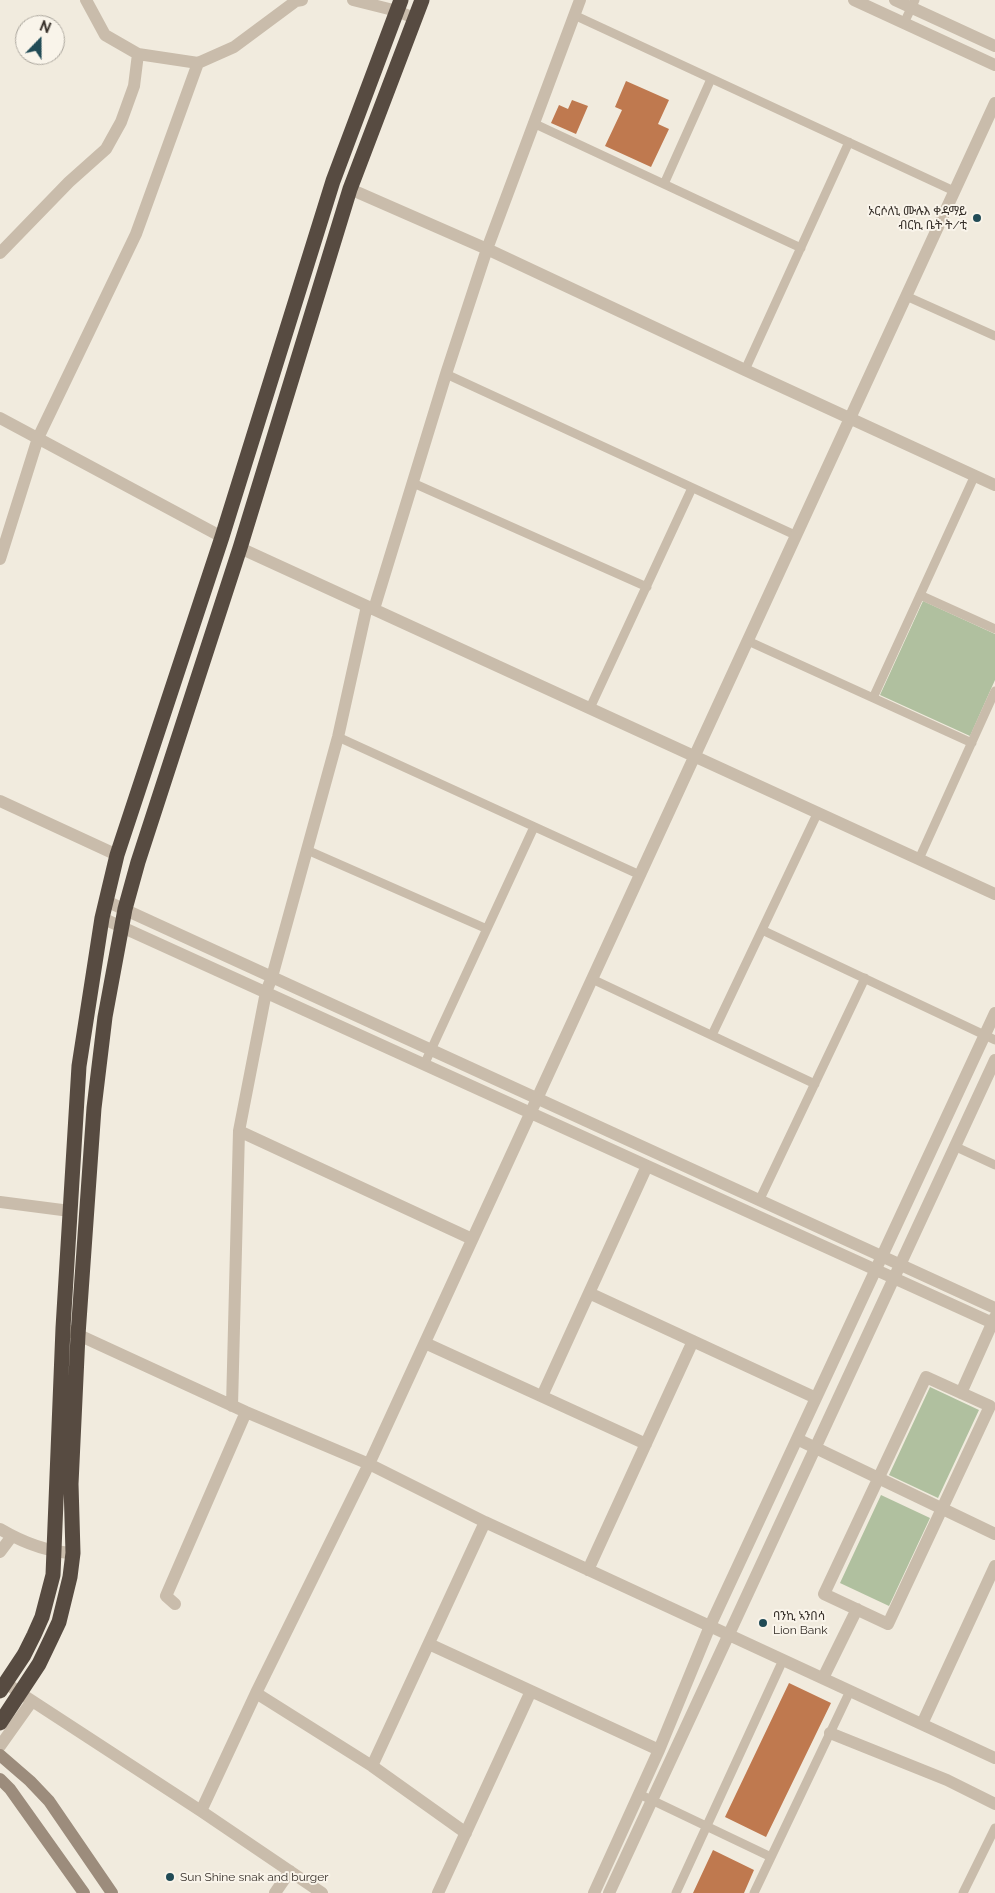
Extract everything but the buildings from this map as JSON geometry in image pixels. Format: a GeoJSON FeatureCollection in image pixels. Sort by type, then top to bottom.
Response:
{"type":"FeatureCollection","features":[{"type":"Feature","properties":{"kind":"highway"},"geometry":{"type":"LineString","coordinates":[[0,1723],[26,1697],[59,1622],[73,1553],[72,1484],[78,1335],[94,1108],[105,1016],[125,909],[138,862],[240,548],[350,189],[422,0]]}},
{"type":"Feature","properties":{"kind":"highway"},"geometry":{"type":"LineString","coordinates":[[3,1687],[24,1655],[42,1616],[53,1575],[63,1328],[79,1066],[106,901],[117,855],[222,537],[333,181],[399,5]]}},
{"type":"Feature","properties":{"kind":"highway"},"geometry":{"type":"LineString","coordinates":[[284,334],[303,340]]}},
{"type":"Feature","properties":{"kind":"street"},"geometry":{"type":"LineString","coordinates":[[86,0],[105,35],[138,54],[198,62],[234,47],[296,1],[302,0]]}},
{"type":"Feature","properties":{"kind":"street"},"geometry":{"type":"LineString","coordinates":[[353,0],[399,5],[414,18]]}},
{"type":"Feature","properties":{"kind":"street"},"geometry":{"type":"LineString","coordinates":[[232,1406],[239,1132],[266,992],[272,977],[338,738],[371,608],[413,483],[487,249],[580,0]]}},
{"type":"Feature","properties":{"kind":"street"},"geometry":{"type":"LineString","coordinates":[[854,0],[995,65]]}},
{"type":"Feature","properties":{"kind":"street"},"geometry":{"type":"LineString","coordinates":[[895,0],[913,4],[995,46]]}},
{"type":"Feature","properties":{"kind":"street"},"geometry":{"type":"LineString","coordinates":[[0,253],[69,182],[106,149],[121,122],[134,86],[138,54]]}},
{"type":"Feature","properties":{"kind":"street"},"geometry":{"type":"LineString","coordinates":[[0,559],[38,438],[136,234],[198,62]]}},
{"type":"Feature","properties":{"kind":"street"},"geometry":{"type":"LineString","coordinates":[[201,1811],[256,1693],[369,1464],[995,103]]}},
{"type":"Feature","properties":{"kind":"street"},"geometry":{"type":"LineString","coordinates":[[350,189],[487,249],[995,485]]}},
{"type":"Feature","properties":{"kind":"street"},"geometry":{"type":"LineString","coordinates":[[0,418],[222,537]]}},
{"type":"Feature","properties":{"kind":"street"},"geometry":{"type":"LineString","coordinates":[[240,548],[995,894]]}},
{"type":"Feature","properties":{"kind":"street"},"geometry":{"type":"LineString","coordinates":[[0,801],[117,855]]}},
{"type":"Feature","properties":{"kind":"street"},"geometry":{"type":"LineString","coordinates":[[106,901],[995,1308]]}},
{"type":"Feature","properties":{"kind":"street"},"geometry":{"type":"LineString","coordinates":[[102,918],[875,1270],[994,1322],[961,1393]]}},
{"type":"Feature","properties":{"kind":"street"},"geometry":{"type":"LineString","coordinates":[[594,1893],[659,1750],[710,1626],[796,1439],[875,1270],[990,1038],[995,1013]]}},
{"type":"Feature","properties":{"kind":"street"},"geometry":{"type":"LineString","coordinates":[[609,1893],[995,1060]]}},
{"type":"Feature","properties":{"kind":"street"},"geometry":{"type":"LineString","coordinates":[[239,1132],[472,1239]]}},
{"type":"Feature","properties":{"kind":"street"},"geometry":{"type":"LineString","coordinates":[[542,1396],[647,1166]]}},
{"type":"Feature","properties":{"kind":"street"},"geometry":{"type":"LineString","coordinates":[[0,1202],[70,1211]]}},
{"type":"Feature","properties":{"kind":"street"},"geometry":{"type":"LineString","coordinates":[[589,1293],[816,1398]]}},
{"type":"Feature","properties":{"kind":"street"},"geometry":{"type":"LineString","coordinates":[[63,1328],[232,1406],[369,1464],[485,1522],[995,1758]]}},
{"type":"Feature","properties":{"kind":"street"},"geometry":{"type":"LineString","coordinates":[[588,1570],[693,1341]]}},
{"type":"Feature","properties":{"kind":"street"},"geometry":{"type":"LineString","coordinates":[[425,1343],[646,1444]]}},
{"type":"Feature","properties":{"kind":"street"},"geometry":{"type":"LineString","coordinates":[[926,1377],[990,1406],[888,1624],[824,1594],[879,1478],[926,1377]]}},
{"type":"Feature","properties":{"kind":"street"},"geometry":{"type":"LineString","coordinates":[[175,1604],[166,1596],[246,1412]]}},
{"type":"Feature","properties":{"kind":"street"},"geometry":{"type":"LineString","coordinates":[[796,1439],[995,1534]]}},
{"type":"Feature","properties":{"kind":"street"},"geometry":{"type":"LineString","coordinates":[[372,1766],[485,1522]]}},
{"type":"Feature","properties":{"kind":"street"},"geometry":{"type":"LineString","coordinates":[[0,1552],[6,1532],[54,1552],[73,1553]]}},
{"type":"Feature","properties":{"kind":"street"},"geometry":{"type":"LineString","coordinates":[[922,1724],[995,1566]]}},
{"type":"Feature","properties":{"kind":"street"},"geometry":{"type":"LineString","coordinates":[[823,1678],[857,1609]]}},
{"type":"Feature","properties":{"kind":"street"},"geometry":{"type":"LineString","coordinates":[[429,1644],[659,1750]]}},
{"type":"Feature","properties":{"kind":"street"},"geometry":{"type":"LineString","coordinates":[[3,1687],[26,1697],[201,1811],[322,1893]]}},
{"type":"Feature","properties":{"kind":"street"},"geometry":{"type":"LineString","coordinates":[[438,1893],[531,1691]]}},
{"type":"Feature","properties":{"kind":"street"},"geometry":{"type":"LineString","coordinates":[[256,1693],[372,1766],[466,1833]]}},
{"type":"Feature","properties":{"kind":"street"},"geometry":{"type":"LineString","coordinates":[[0,1746],[26,1697]]}},
{"type":"Feature","properties":{"kind":"street"},"geometry":{"type":"LineString","coordinates":[[830,1733],[947,1780],[995,1804]]}},
{"type":"Feature","properties":{"kind":"street"},"geometry":{"type":"LineString","coordinates":[[0,1755],[30,1781],[49,1801],[112,1893]]}},
{"type":"Feature","properties":{"kind":"street"},"geometry":{"type":"LineString","coordinates":[[0,1779],[10,1790],[84,1893]]}},
{"type":"Feature","properties":{"kind":"street"},"geometry":{"type":"LineString","coordinates":[[275,1893],[290,1871]]}},
{"type":"Feature","properties":{"kind":"lane"},"geometry":{"type":"LineString","coordinates":[[904,23],[913,4]]}},
{"type":"Feature","properties":{"kind":"lane"},"geometry":{"type":"LineString","coordinates":[[574,15],[954,191]]}},
{"type":"Feature","properties":{"kind":"lane"},"geometry":{"type":"LineString","coordinates":[[664,184],[712,79]]}},
{"type":"Feature","properties":{"kind":"lane"},"geometry":{"type":"LineString","coordinates":[[534,123],[801,248]]}},
{"type":"Feature","properties":{"kind":"lane"},"geometry":{"type":"LineString","coordinates":[[745,370],[849,142]]}},
{"type":"Feature","properties":{"kind":"lane"},"geometry":{"type":"LineString","coordinates":[[906,296],[995,336]]}},
{"type":"Feature","properties":{"kind":"lane"},"geometry":{"type":"LineString","coordinates":[[446,374],[795,536]]}},
{"type":"Feature","properties":{"kind":"lane"},"geometry":{"type":"LineString","coordinates":[[873,698],[975,475]]}},
{"type":"Feature","properties":{"kind":"lane"},"geometry":{"type":"LineString","coordinates":[[413,483],[647,587]]}},
{"type":"Feature","properties":{"kind":"lane"},"geometry":{"type":"LineString","coordinates":[[590,708],[692,488]]}},
{"type":"Feature","properties":{"kind":"lane"},"geometry":{"type":"LineString","coordinates":[[920,595],[995,629]]}},
{"type":"Feature","properties":{"kind":"lane"},"geometry":{"type":"LineString","coordinates":[[748,641],[972,743]]}},
{"type":"Feature","properties":{"kind":"lane"},"geometry":{"type":"LineString","coordinates":[[919,859],[995,691]]}},
{"type":"Feature","properties":{"kind":"lane"},"geometry":{"type":"LineString","coordinates":[[338,738],[640,875]]}},
{"type":"Feature","properties":{"kind":"lane"},"geometry":{"type":"LineString","coordinates":[[712,1035],[818,812]]}},
{"type":"Feature","properties":{"kind":"lane"},"geometry":{"type":"LineString","coordinates":[[424,1064],[534,827]]}},
{"type":"Feature","properties":{"kind":"lane"},"geometry":{"type":"LineString","coordinates":[[307,850],[487,929]]}},
{"type":"Feature","properties":{"kind":"lane"},"geometry":{"type":"LineString","coordinates":[[762,930],[990,1038]]}},
{"type":"Feature","properties":{"kind":"lane"},"geometry":{"type":"LineString","coordinates":[[592,978],[815,1084]]}},
{"type":"Feature","properties":{"kind":"lane"},"geometry":{"type":"LineString","coordinates":[[760,1200],[865,978]]}},
{"type":"Feature","properties":{"kind":"lane"},"geometry":{"type":"LineString","coordinates":[[954,1146],[995,1165]]}},
{"type":"Feature","properties":{"kind":"lane"},"geometry":{"type":"LineString","coordinates":[[676,1893],[783,1660]]}},
{"type":"Feature","properties":{"kind":"lane"},"geometry":{"type":"LineString","coordinates":[[754,1893],[850,1691]]}},
{"type":"Feature","properties":{"kind":"lane"},"geometry":{"type":"LineString","coordinates":[[639,1794],[771,1856]]}},
{"type":"Feature","properties":{"kind":"lane"},"geometry":{"type":"LineString","coordinates":[[963,1893],[995,1828]]}},
{"type":"Feature","properties":{"kind":"green space"},"geometry":{"type":"Polygon","coordinates":[[[923,601],[995,634],[995,680],[970,736],[880,695],[923,601]]]}},
{"type":"Feature","properties":{"kind":"green space"},"geometry":{"type":"Polygon","coordinates":[[[930,1387],[979,1410],[938,1498],[889,1475],[930,1387]]]}},
{"type":"Feature","properties":{"kind":"green space"},"geometry":{"type":"Polygon","coordinates":[[[881,1495],[930,1518],[889,1606],[840,1583],[881,1495]]]}},
{"type":"Feature","properties":{"kind":"place","name":"ኦርሶለኒ ሙሉእ ቀዳማይ ብርኪ ቤት ት/ቲ"},"geometry":{"type":"Point","coordinates":[977,218]}},
{"type":"Feature","properties":{"kind":"place","name":"ባንኪ ኣንበሳ Lion Bank"},"geometry":{"type":"Point","coordinates":[763,1623]}},
{"type":"Feature","properties":{"kind":"place","name":"Sun Shine snak and burger"},"geometry":{"type":"Point","coordinates":[170,1877]}}]}
